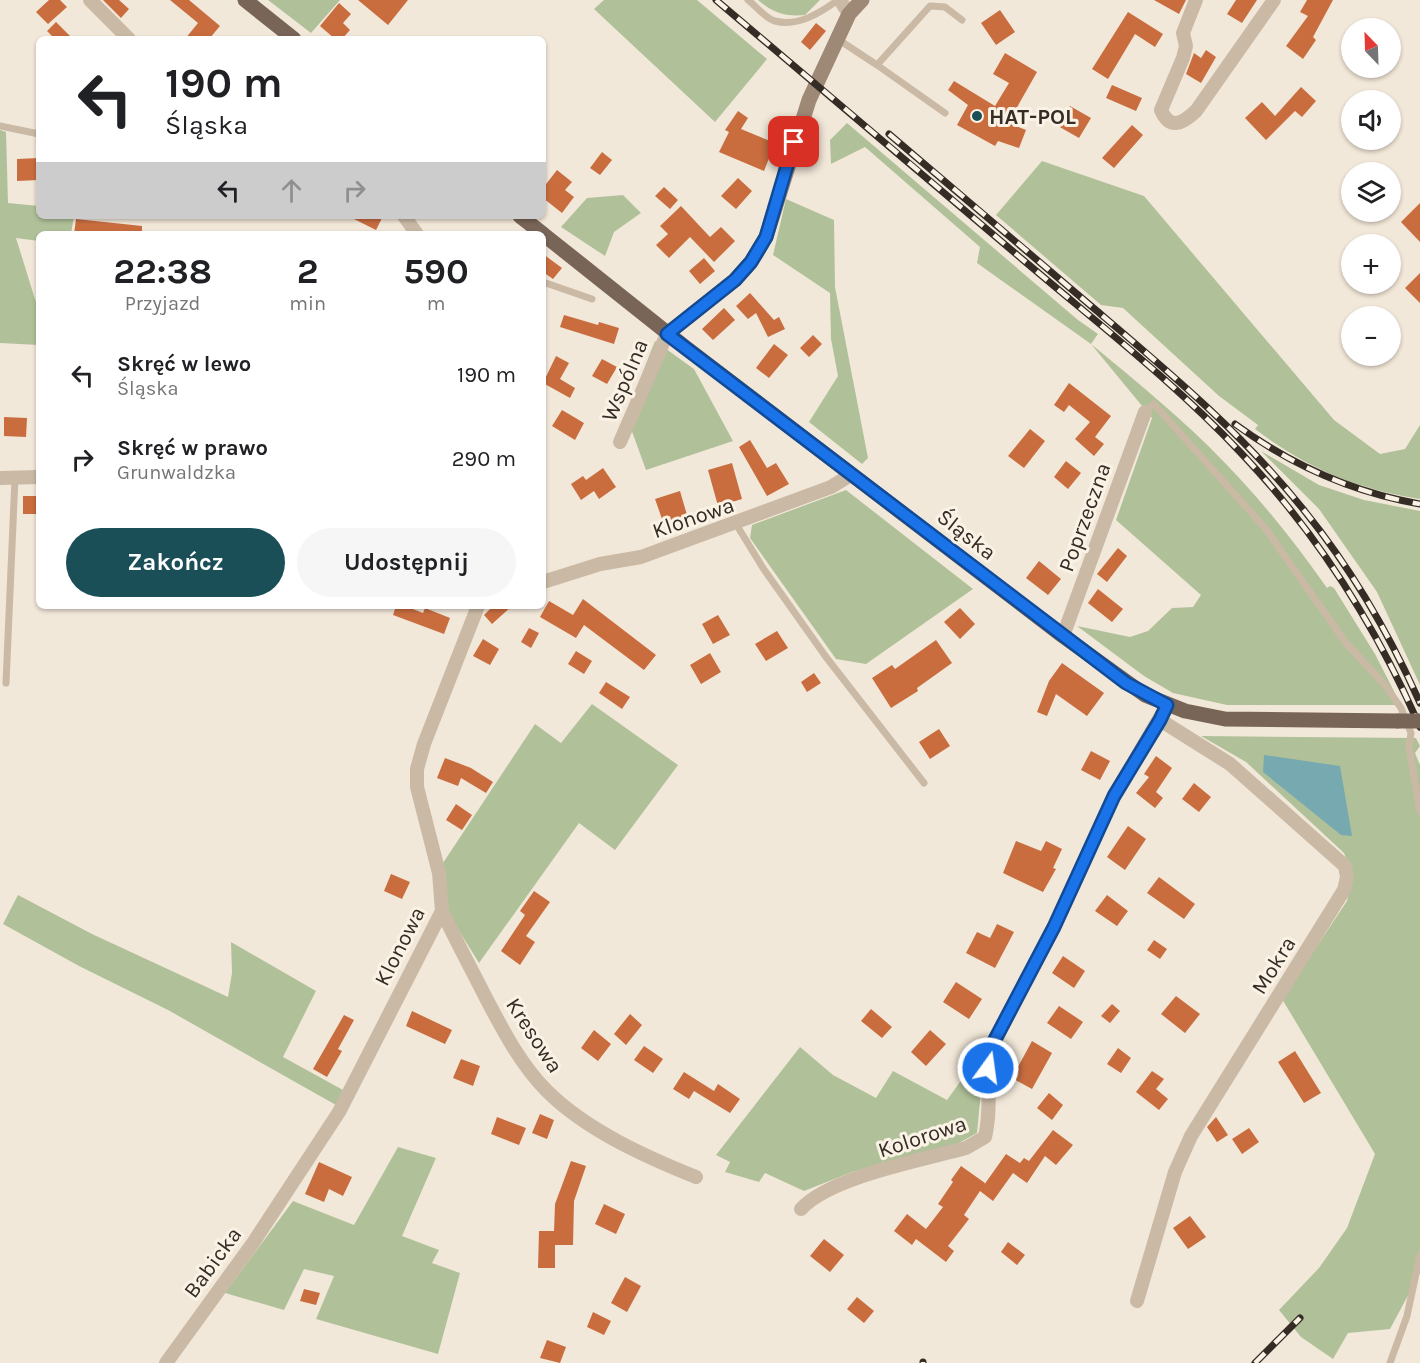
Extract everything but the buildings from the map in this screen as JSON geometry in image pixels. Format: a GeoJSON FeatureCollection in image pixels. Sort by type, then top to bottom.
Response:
{"type":"FeatureCollection","features":[{"type":"Feature","properties":{"kind":"main road"},"geometry":{"type":"LineString","coordinates":[[245,0],[290,36]]}},
{"type":"Feature","properties":{"kind":"main road","name":"Śląska"},"geometry":{"type":"LineString","coordinates":[[523,219],[536,231]]}},
{"type":"Feature","properties":{"kind":"main road","name":"Śląska"},"geometry":{"type":"LineString","coordinates":[[546,239],[667,334],[1126,683],[1167,705],[1206,717],[1242,720],[1420,721]]}},
{"type":"Feature","properties":{"kind":"street"},"geometry":{"type":"LineString","coordinates":[[90,0],[126,36]]}},
{"type":"Feature","properties":{"kind":"street"},"geometry":{"type":"LineString","coordinates":[[839,0],[849,14]]}},
{"type":"Feature","properties":{"kind":"street"},"geometry":{"type":"LineString","coordinates":[[667,334],[735,280],[751,262],[766,237],[809,100],[849,14],[862,0]]}},
{"type":"Feature","properties":{"kind":"street"},"geometry":{"type":"LineString","coordinates":[[1196,0],[1183,33],[1186,46],[1184,58],[1161,110],[1165,119],[1172,123],[1184,122],[1196,111],[1275,0]]}},
{"type":"Feature","properties":{"kind":"street","name":"Wspólna"},"geometry":{"type":"LineString","coordinates":[[620,442],[667,334]]}},
{"type":"Feature","properties":{"kind":"street","name":"Poprzeczna"},"geometry":{"type":"LineString","coordinates":[[1063,636],[1145,412]]}},
{"type":"Feature","properties":{"kind":"street","name":"Klonowa"},"geometry":{"type":"LineString","coordinates":[[546,581],[600,564],[641,557],[736,524],[831,488],[852,474]]}},
{"type":"Feature","properties":{"kind":"street"},"geometry":{"type":"LineString","coordinates":[[0,478],[36,477]]}},
{"type":"Feature","properties":{"kind":"street","name":"Klonowa"},"geometry":{"type":"LineString","coordinates":[[291,1184],[339,1112],[442,911],[439,873],[417,787],[417,769],[424,744],[477,609]]}},
{"type":"Feature","properties":{"kind":"street","name":"Kolorowa"},"geometry":{"type":"LineString","coordinates":[[801,1209],[810,1199],[832,1186],[966,1148],[985,1137],[990,1118],[988,1068],[990,1049],[1054,927],[1114,796],[1167,705]]}},
{"type":"Feature","properties":{"kind":"street","name":"Mokra"},"geometry":{"type":"LineString","coordinates":[[1137,1301],[1175,1172],[1191,1136],[1344,890],[1347,877],[1345,866],[1230,764],[1160,720]]}},
{"type":"Feature","properties":{"kind":"street","name":"Kresowa"},"geometry":{"type":"LineString","coordinates":[[442,911],[503,1031],[518,1055],[548,1092],[606,1135],[651,1158],[696,1177]]}},
{"type":"Feature","properties":{"kind":"street","name":"Babicka"},"geometry":{"type":"LineString","coordinates":[[166,1363],[253,1243],[291,1184]]}},
{"type":"Feature","properties":{"kind":"lane"},"geometry":{"type":"LineString","coordinates":[[748,0],[773,21],[795,22],[820,13],[839,0]]}},
{"type":"Feature","properties":{"kind":"lane"},"geometry":{"type":"LineString","coordinates":[[878,65],[930,6],[945,7],[962,20]]}},
{"type":"Feature","properties":{"kind":"lane"},"geometry":{"type":"LineString","coordinates":[[838,40],[878,65],[945,113]]}},
{"type":"Feature","properties":{"kind":"lane"},"geometry":{"type":"LineString","coordinates":[[0,126],[36,133]]}},
{"type":"Feature","properties":{"kind":"lane"},"geometry":{"type":"LineString","coordinates":[[546,283],[592,299]]}},
{"type":"Feature","properties":{"kind":"lane"},"geometry":{"type":"LineString","coordinates":[[1145,412],[1154,404],[1265,528],[1346,644],[1385,685],[1401,708],[1411,733],[1409,747],[1420,812]]}},
{"type":"Feature","properties":{"kind":"lane"},"geometry":{"type":"LineString","coordinates":[[6,683],[15,477]]}},
{"type":"Feature","properties":{"kind":"lane"},"geometry":{"type":"LineString","coordinates":[[736,524],[763,568],[826,657],[924,783]]}},
{"type":"Feature","properties":{"kind":"lane"},"geometry":{"type":"LineString","coordinates":[[1390,1363],[1407,1316],[1420,1255]]}},
{"type":"Feature","properties":{"kind":"green space"},"geometry":{"type":"Polygon","coordinates":[[[268,0],[340,0],[311,33],[268,0]]]}},
{"type":"Feature","properties":{"kind":"green space"},"geometry":{"type":"Polygon","coordinates":[[[604,0],[697,0],[767,59],[715,122],[594,9],[604,0]]]}},
{"type":"Feature","properties":{"kind":"green space"},"geometry":{"type":"Polygon","coordinates":[[[758,0],[820,0],[805,15],[785,15],[758,0]]]}},
{"type":"Feature","properties":{"kind":"green space"},"geometry":{"type":"Polygon","coordinates":[[[847,123],[1078,320],[1098,334],[1091,344],[977,263],[980,247],[865,147],[831,164],[830,140],[847,123]]]}},
{"type":"Feature","properties":{"kind":"green space"},"geometry":{"type":"Polygon","coordinates":[[[0,130],[6,132],[8,203],[36,206],[36,219],[74,219],[72,231],[36,231],[36,241],[16,238],[36,302],[36,345],[0,343],[0,130]]]}},
{"type":"Feature","properties":{"kind":"green space"},"geometry":{"type":"Polygon","coordinates":[[[1042,161],[1144,196],[1334,420],[1380,454],[1405,449],[1420,425],[1420,499],[1375,489],[1333,475],[1274,443],[1255,429],[1258,425],[1219,396],[1123,308],[1101,305],[996,215],[1042,161]]]}},
{"type":"Feature","properties":{"kind":"green space"},"geometry":{"type":"Polygon","coordinates":[[[623,195],[641,213],[614,232],[605,256],[561,227],[587,198],[623,195]]]}},
{"type":"Feature","properties":{"kind":"green space"},"geometry":{"type":"Polygon","coordinates":[[[786,199],[834,220],[835,287],[868,458],[862,464],[809,422],[838,376],[831,339],[830,293],[773,255],[786,199]]]}},
{"type":"Feature","properties":{"kind":"green space"},"geometry":{"type":"Polygon","coordinates":[[[655,341],[694,369],[733,441],[646,470],[626,415],[655,341]]]}},
{"type":"Feature","properties":{"kind":"green space"},"geometry":{"type":"Polygon","coordinates":[[[1091,344],[1193,432],[1266,508],[1327,588],[1330,586],[1334,588],[1375,654],[1401,705],[1227,705],[1173,693],[1144,676],[1077,626],[1130,637],[1148,631],[1172,608],[1193,607],[1201,595],[1116,520],[1152,418],[1091,344]]]}},
{"type":"Feature","properties":{"kind":"green space"},"geometry":{"type":"Polygon","coordinates":[[[1261,451],[1319,485],[1364,500],[1420,511],[1420,685],[1377,592],[1319,509],[1261,451]]]}},
{"type":"Feature","properties":{"kind":"green space"},"geometry":{"type":"Polygon","coordinates":[[[846,490],[973,589],[866,664],[836,659],[750,538],[752,525],[846,490]]]}},
{"type":"Feature","properties":{"kind":"green space"},"geometry":{"type":"Polygon","coordinates":[[[592,704],[678,765],[615,850],[579,823],[479,963],[448,913],[441,866],[535,724],[561,743],[592,704]]]}},
{"type":"Feature","properties":{"kind":"green space"},"geometry":{"type":"Polygon","coordinates":[[[1201,736],[1416,738],[1420,746],[1415,753],[1420,765],[1420,1273],[1390,1329],[1348,1333],[1333,1359],[1301,1337],[1279,1310],[1319,1268],[1347,1228],[1375,1154],[1282,999],[1347,901],[1353,877],[1344,853],[1246,762],[1201,736]]]}},
{"type":"Feature","properties":{"kind":"green space"},"geometry":{"type":"Polygon","coordinates":[[[18,895],[92,934],[228,997],[232,973],[231,942],[316,991],[283,1057],[343,1090],[336,1105],[168,1010],[79,966],[3,924],[18,895]]]}},
{"type":"Feature","properties":{"kind":"green space"},"geometry":{"type":"Polygon","coordinates":[[[800,1047],[833,1075],[876,1098],[893,1071],[947,1100],[973,1064],[983,1071],[977,1133],[957,1144],[852,1172],[804,1191],[765,1173],[759,1182],[725,1172],[730,1162],[716,1155],[800,1047]]]}},
{"type":"Feature","properties":{"kind":"green space"},"geometry":{"type":"Polygon","coordinates":[[[398,1147],[436,1158],[402,1236],[439,1250],[432,1263],[460,1273],[438,1354],[316,1319],[334,1276],[304,1269],[284,1310],[225,1293],[293,1201],[354,1225],[398,1147]]]}},
{"type":"Feature","properties":{"kind":"water"},"geometry":{"type":"Polygon","coordinates":[[[1264,755],[1340,766],[1352,836],[1341,835],[1263,772],[1264,755]]]}},
{"type":"Feature","properties":{"kind":"railway"},"geometry":{"type":"LineString","coordinates":[[716,0],[1134,353],[1241,453],[1295,515],[1343,582],[1384,653],[1420,727]]}},
{"type":"Feature","properties":{"kind":"railway"},"geometry":{"type":"LineString","coordinates":[[889,134],[1152,358],[1256,455],[1321,531],[1353,578],[1382,626],[1420,703]]}},
{"type":"Feature","properties":{"kind":"railway"},"geometry":{"type":"LineString","coordinates":[[1235,424],[1278,452],[1323,475],[1370,492],[1420,504]]}},
{"type":"Feature","properties":{"kind":"railway"},"geometry":{"type":"LineString","coordinates":[[1255,1363],[1300,1318]]}},
{"type":"Feature","properties":{"kind":"place","name":"HAT-POL"},"geometry":{"type":"Point","coordinates":[977,116]}},
{"type":"Feature","properties":{"kind":"route"},"geometry":{"type":"LineString","coordinates":[[794,142],[766,237],[751,262],[735,280],[667,334],[1126,683],[1167,705],[1114,796],[1054,927],[990,1049],[988,1068]]}}]}
